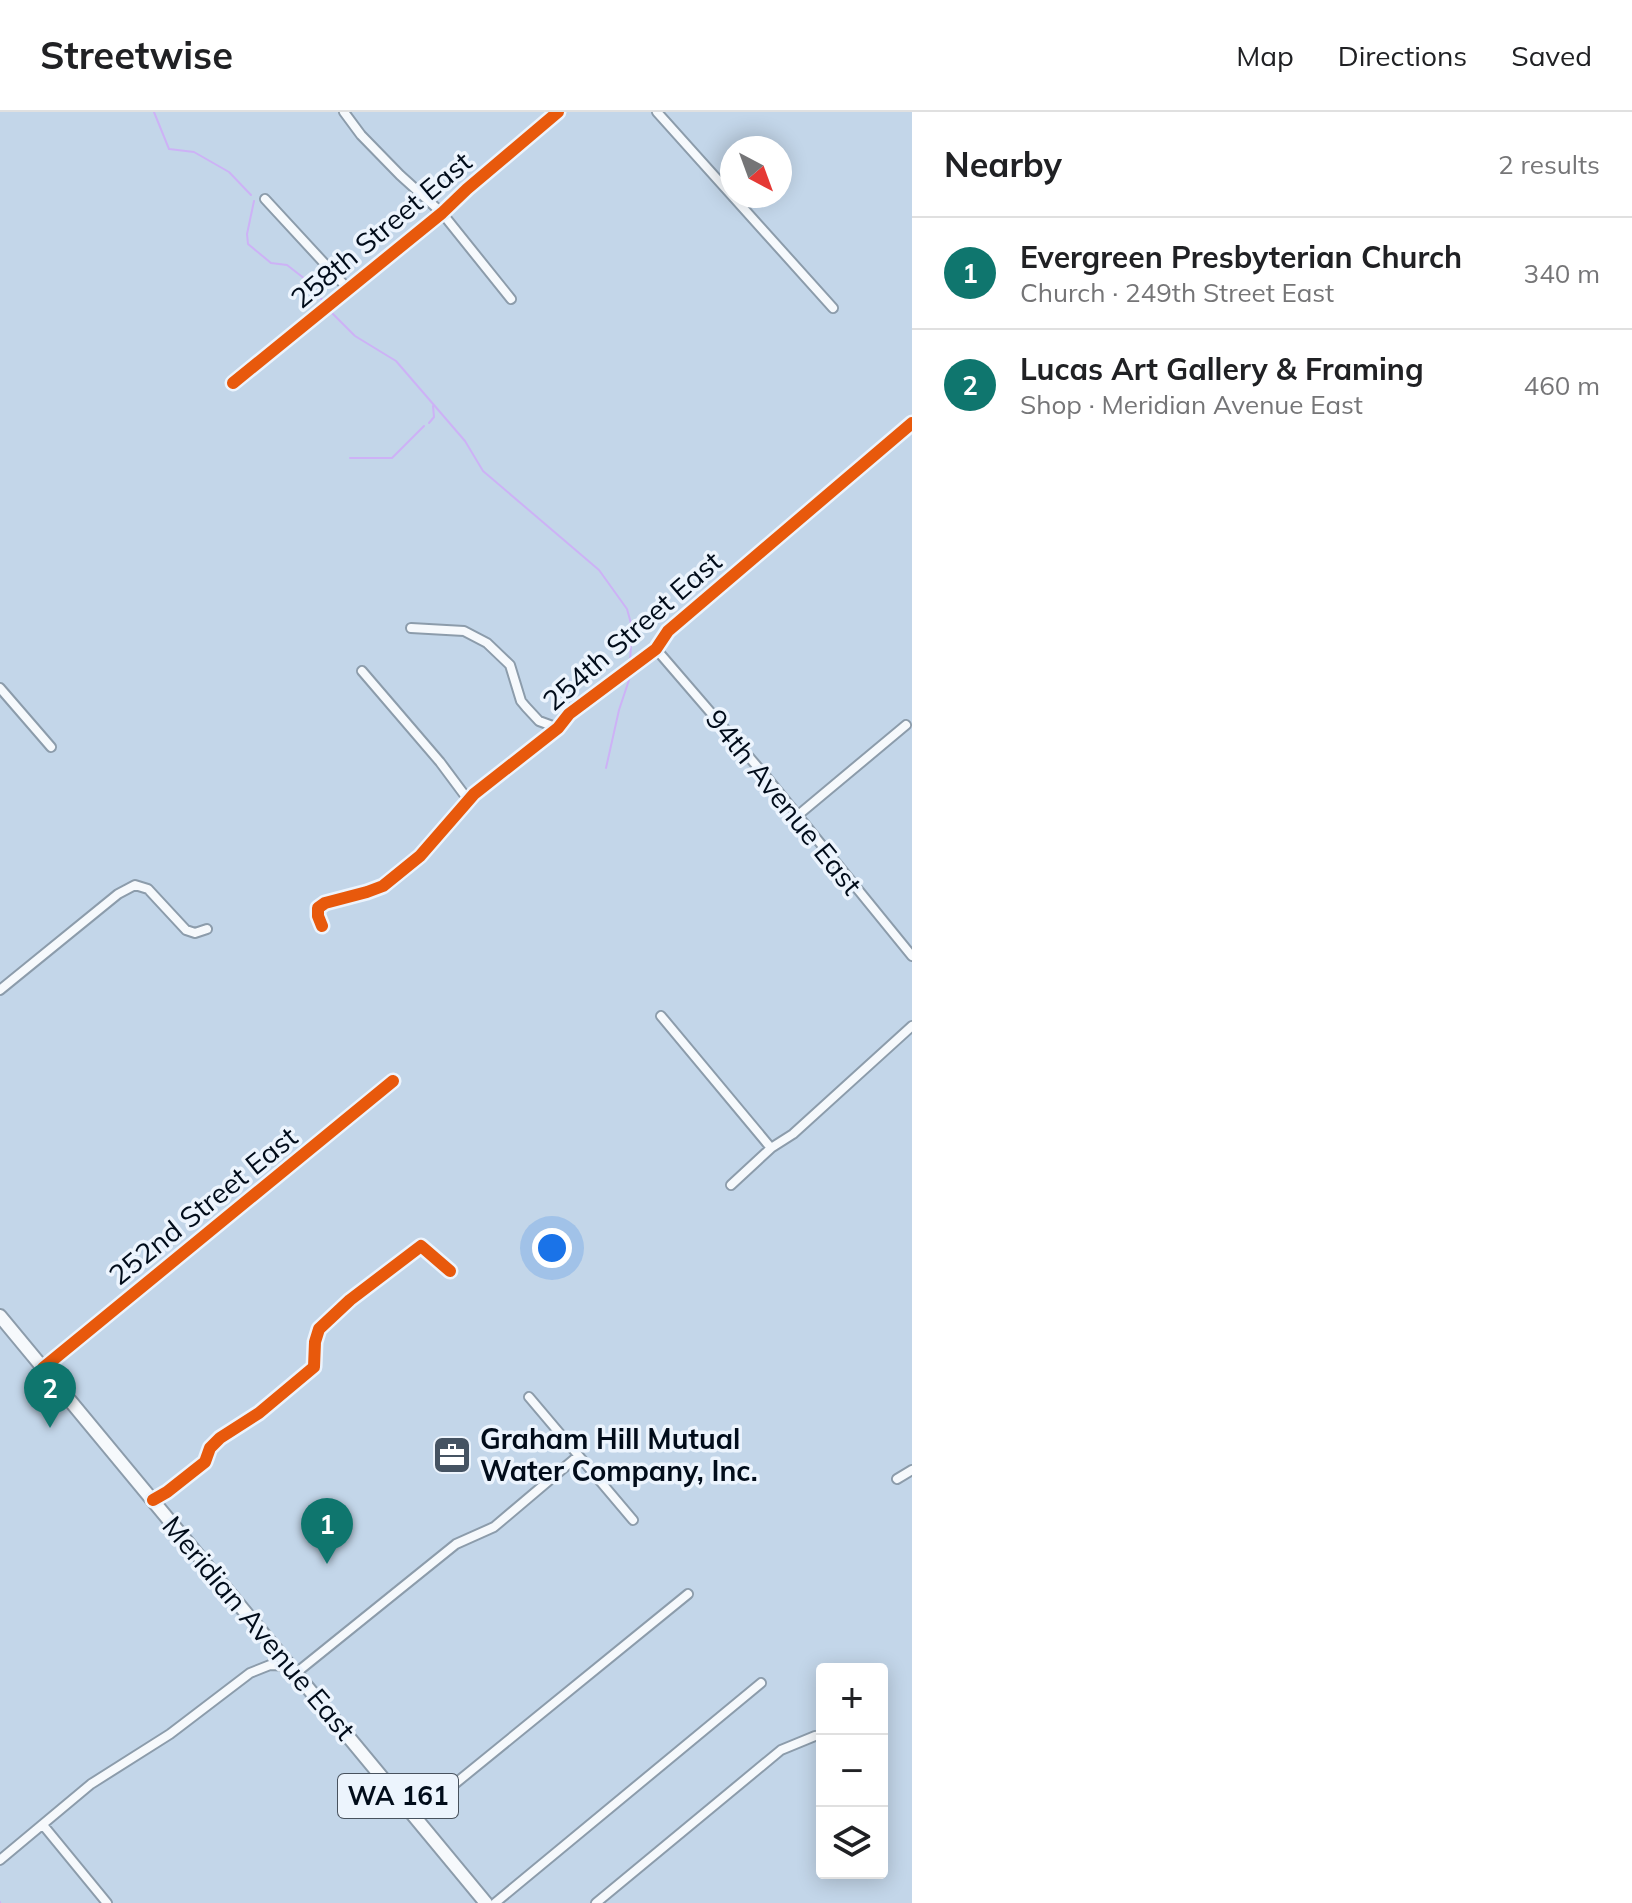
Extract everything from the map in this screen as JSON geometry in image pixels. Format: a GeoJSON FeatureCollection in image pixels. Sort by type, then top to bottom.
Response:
{"type":"FeatureCollection","features":[{"type":"Feature","properties":{"kind":"main road","name":"Meridian Avenue East"},"geometry":{"type":"LineString","coordinates":[[0,1316],[486,1903]]}},
{"type":"Feature","properties":{"kind":"street"},"geometry":{"type":"LineString","coordinates":[[344,112],[361,135],[427,202],[442,213],[511,299]]}},
{"type":"Feature","properties":{"kind":"street","name":"258th Street East"},"geometry":{"type":"LineString","coordinates":[[233,383],[442,213],[558,112]]}},
{"type":"Feature","properties":{"kind":"street"},"geometry":{"type":"LineString","coordinates":[[657,112],[833,308]]}},
{"type":"Feature","properties":{"kind":"street"},"geometry":{"type":"LineString","coordinates":[[265,199],[349,290]]}},
{"type":"Feature","properties":{"kind":"street","name":"254th Street East"},"geometry":{"type":"LineString","coordinates":[[322,926],[318,908],[325,903],[383,886],[420,856],[496,776],[558,728],[569,714],[656,649],[668,631],[912,423]]}},
{"type":"Feature","properties":{"kind":"street"},"geometry":{"type":"LineString","coordinates":[[411,628],[464,631],[487,643],[513,669],[516,688],[526,707],[539,721],[558,728]]}},
{"type":"Feature","properties":{"kind":"street","name":"94th Avenue East"},"geometry":{"type":"LineString","coordinates":[[656,649],[912,956]]}},
{"type":"Feature","properties":{"kind":"street"},"geometry":{"type":"LineString","coordinates":[[362,671],[469,801]]}},
{"type":"Feature","properties":{"kind":"street"},"geometry":{"type":"LineString","coordinates":[[0,688],[51,747]]}},
{"type":"Feature","properties":{"kind":"street"},"geometry":{"type":"LineString","coordinates":[[797,816],[906,725]]}},
{"type":"Feature","properties":{"kind":"street"},"geometry":{"type":"LineString","coordinates":[[0,990],[132,886],[140,885],[148,889],[186,930],[195,933],[207,929]]}},
{"type":"Feature","properties":{"kind":"street"},"geometry":{"type":"LineString","coordinates":[[661,1016],[771,1148]]}},
{"type":"Feature","properties":{"kind":"street"},"geometry":{"type":"LineString","coordinates":[[731,1185],[771,1148],[793,1134],[912,1026]]}},
{"type":"Feature","properties":{"kind":"street","name":"252nd Street East"},"geometry":{"type":"LineString","coordinates":[[43,1368],[393,1081]]}},
{"type":"Feature","properties":{"kind":"street"},"geometry":{"type":"LineString","coordinates":[[153,1500],[205,1462],[210,1448],[220,1438],[259,1413],[306,1375],[314,1367],[319,1329],[401,1259],[421,1246],[450,1271]]}},
{"type":"Feature","properties":{"kind":"street"},"geometry":{"type":"LineString","coordinates":[[529,1397],[633,1520]]}},
{"type":"Feature","properties":{"kind":"street"},"geometry":{"type":"LineString","coordinates":[[0,1860],[91,1784],[170,1734],[242,1679],[270,1665],[294,1670],[456,1544],[494,1527],[578,1456]]}},
{"type":"Feature","properties":{"kind":"street"},"geometry":{"type":"LineString","coordinates":[[897,1479],[912,1470]]}},
{"type":"Feature","properties":{"kind":"street"},"geometry":{"type":"LineString","coordinates":[[414,1815],[688,1594]]}},
{"type":"Feature","properties":{"kind":"street"},"geometry":{"type":"LineString","coordinates":[[495,1903],[761,1683]]}},
{"type":"Feature","properties":{"kind":"street"},"geometry":{"type":"LineString","coordinates":[[596,1903],[781,1750],[815,1736]]}},
{"type":"Feature","properties":{"kind":"street"},"geometry":{"type":"LineString","coordinates":[[43,1825],[107,1903]]}},
{"type":"Feature","properties":{"kind":"waterway"},"geometry":{"type":"LineString","coordinates":[[154,112],[169,149],[194,152],[229,172],[251,195]]}},
{"type":"Feature","properties":{"kind":"waterway"},"geometry":{"type":"LineString","coordinates":[[254,201],[248,244],[271,263],[287,265],[305,279],[324,302]]}},
{"type":"Feature","properties":{"kind":"waterway"},"geometry":{"type":"LineString","coordinates":[[332,313],[355,336],[396,361],[465,441],[483,471],[599,570],[627,609],[632,627],[630,662]]}},
{"type":"Feature","properties":{"kind":"waterway"},"geometry":{"type":"LineString","coordinates":[[429,423],[434,417],[433,406]]}},
{"type":"Feature","properties":{"kind":"waterway"},"geometry":{"type":"LineString","coordinates":[[350,458],[392,458],[424,426]]}},
{"type":"Feature","properties":{"kind":"waterway"},"geometry":{"type":"LineString","coordinates":[[606,768],[631,674]]}},
{"type":"Feature","properties":{"kind":"cycle path"},"geometry":{"type":"LineString","coordinates":[[233,383],[442,213],[558,112]]}},
{"type":"Feature","properties":{"kind":"cycle path"},"geometry":{"type":"LineString","coordinates":[[322,926],[318,908],[325,903],[383,886],[420,856],[474,794],[558,728],[569,714],[656,649],[668,631],[912,423]]}},
{"type":"Feature","properties":{"kind":"cycle path"},"geometry":{"type":"LineString","coordinates":[[43,1368],[393,1081]]}},
{"type":"Feature","properties":{"kind":"cycle path"},"geometry":{"type":"LineString","coordinates":[[153,1500],[205,1462],[210,1448],[220,1438],[259,1413],[314,1367],[319,1329],[350,1300],[421,1246],[450,1271]]}},
{"type":"Feature","properties":{"kind":"place","name":"Lucas Art Gallery & Framing"},"geometry":{"type":"Point","coordinates":[50,1428]}},
{"type":"Feature","properties":{"kind":"place","name":"Graham Hill Mutual Water Company, Inc."},"geometry":{"type":"Point","coordinates":[452,1455]}},
{"type":"Feature","properties":{"kind":"place","name":"Evergreen Presbyterian Church"},"geometry":{"type":"Point","coordinates":[327,1564]}}]}
